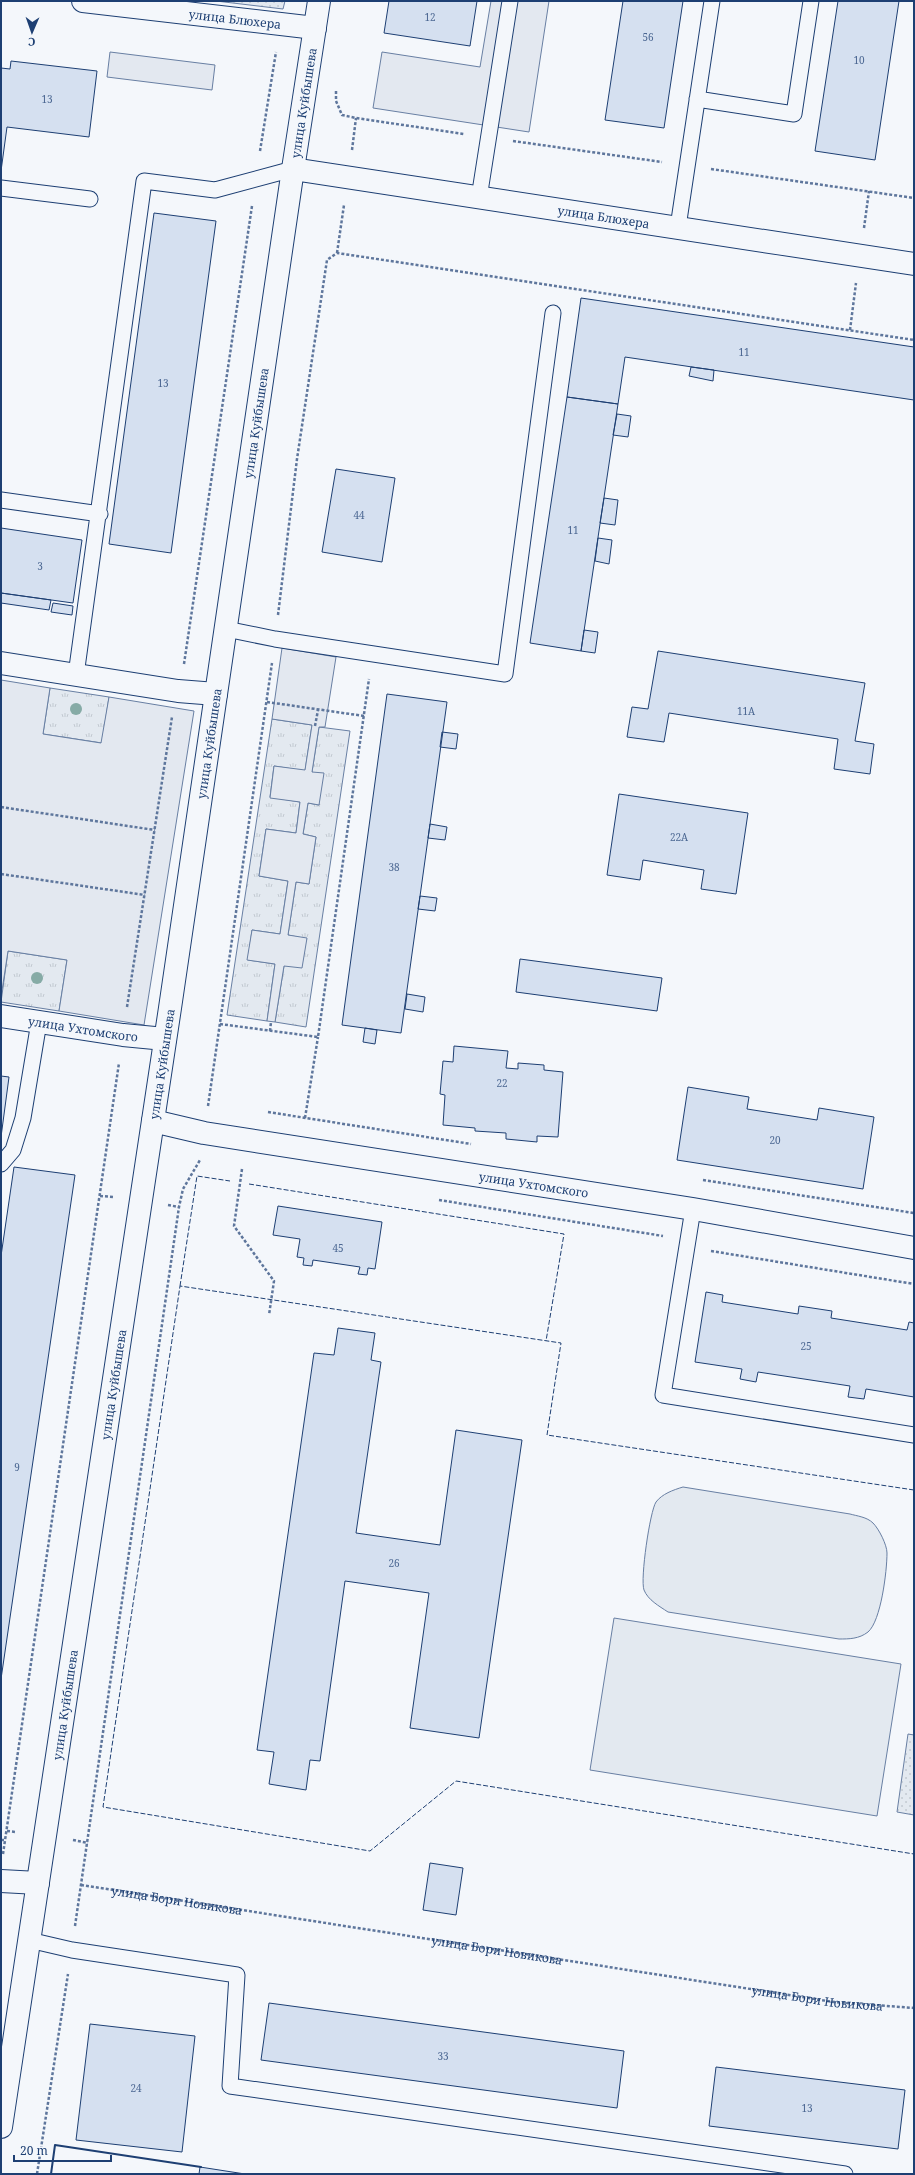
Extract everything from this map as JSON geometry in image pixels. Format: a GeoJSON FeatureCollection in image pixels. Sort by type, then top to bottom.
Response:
{"type":"FeatureCollection","features":[{"type":"Feature","properties":{"kind":"street","name":"улица Блюхера"},"geometry":{"type":"LineString","coordinates":[[83,1],[315,28]]}},
{"type":"Feature","properties":{"kind":"street","name":"улица Куйбышева"},"geometry":{"type":"LineString","coordinates":[[1,2127],[153,1121],[319,1]]}},
{"type":"Feature","properties":{"kind":"street","name":"улица Блюхера"},"geometry":{"type":"LineString","coordinates":[[293,170],[678,227],[914,264]]}},
{"type":"Feature","properties":{"kind":"street"},"geometry":{"type":"LineString","coordinates":[[1,664],[178,691],[216,694]]}},
{"type":"Feature","properties":{"kind":"street","name":"улица Ухтомского"},"geometry":{"type":"LineString","coordinates":[[1,1016],[123,1036],[165,1039]]}},
{"type":"Feature","properties":{"kind":"street","name":"улица Ухтомского"},"geometry":{"type":"LineString","coordinates":[[153,1121],[204,1133],[693,1210],[914,1248]]}},
{"type":"Feature","properties":{"kind":"street"},"geometry":{"type":"LineString","coordinates":[[2,1870],[38,1883]]}},
{"type":"Feature","properties":{"kind":"lane"},"geometry":{"type":"LineString","coordinates":[[479,198],[510,1]]}},
{"type":"Feature","properties":{"kind":"lane"},"geometry":{"type":"LineString","coordinates":[[678,227],[712,1]]}},
{"type":"Feature","properties":{"kind":"lane"},"geometry":{"type":"LineString","coordinates":[[697,99],[794,114],[810,1]]}},
{"type":"Feature","properties":{"kind":"lane"},"geometry":{"type":"LineString","coordinates":[[76,675],[100,514],[144,180],[215,190],[293,170]]}},
{"type":"Feature","properties":{"kind":"lane"},"geometry":{"type":"LineString","coordinates":[[1,188],[90,199]]}},
{"type":"Feature","properties":{"kind":"lane"},"geometry":{"type":"LineString","coordinates":[[226,629],[275,639],[506,674],[553,313]]}},
{"type":"Feature","properties":{"kind":"lane"},"geometry":{"type":"LineString","coordinates":[[1,500],[100,514]]}},
{"type":"Feature","properties":{"kind":"lane"},"geometry":{"type":"LineString","coordinates":[[1,1164],[13,1150],[23,1118],[39,1022]]}},
{"type":"Feature","properties":{"kind":"lane"},"geometry":{"type":"LineString","coordinates":[[693,1210],[663,1395],[914,1436]]}},
{"type":"Feature","properties":{"kind":"lane"},"geometry":{"type":"LineString","coordinates":[[29,1940],[72,1950],[237,1976],[230,2086],[845,2174]]}},
{"type":"Feature","properties":{"kind":"path"},"geometry":{"type":"LineString","coordinates":[[2,1870],[5,1840],[123,1036],[173,708],[184,664],[256,180],[281,24]]}},
{"type":"Feature","properties":{"kind":"path"},"geometry":{"type":"LineString","coordinates":[[342,115],[914,198]]}},
{"type":"Feature","properties":{"kind":"path"},"geometry":{"type":"LineString","coordinates":[[37,2174],[72,1950],[180,1207],[183,1189],[188,1177],[200,1162],[267,702],[296,459],[327,260],[336,254],[914,340]]}},
{"type":"Feature","properties":{"kind":"path"},"geometry":{"type":"LineString","coordinates":[[306,1118],[373,654]]}},
{"type":"Feature","properties":{"kind":"path"},"geometry":{"type":"LineString","coordinates":[[267,702],[364,716]]}},
{"type":"Feature","properties":{"kind":"path"},"geometry":{"type":"LineString","coordinates":[[315,726],[318,710]]}},
{"type":"Feature","properties":{"kind":"path"},"geometry":{"type":"LineString","coordinates":[[1,806],[155,830]]}},
{"type":"Feature","properties":{"kind":"path"},"geometry":{"type":"LineString","coordinates":[[1,874],[145,895]]}},
{"type":"Feature","properties":{"kind":"path"},"geometry":{"type":"LineString","coordinates":[[270,1031],[271,1022]]}},
{"type":"Feature","properties":{"kind":"path"},"geometry":{"type":"LineString","coordinates":[[220,1024],[318,1037]]}},
{"type":"Feature","properties":{"kind":"path"},"geometry":{"type":"LineString","coordinates":[[242,1169],[234,1226],[274,1281],[269,1315]]}},
{"type":"Feature","properties":{"kind":"path"},"geometry":{"type":"LineString","coordinates":[[687,1247],[914,1284]]}},
{"type":"Feature","properties":{"kind":"path","name":"улица Бори Новикова"},"geometry":{"type":"LineString","coordinates":[[81,1885],[834,2002],[914,2008]]}},
{"type":"Feature","properties":{"kind":"green space"},"geometry":{"type":"Polygon","coordinates":[[[216,1],[285,1],[283,9],[216,1]]]}},
{"type":"Feature","properties":{"kind":"green space"},"geometry":{"type":"Polygon","coordinates":[[[50,688],[109,697],[102,743],[43,734],[50,688]]]}},
{"type":"Feature","properties":{"kind":"green space"},"geometry":{"type":"Polygon","coordinates":[[[272,719],[312,725],[305,771],[274,766],[270,797],[300,802],[296,833],[266,829],[259,876],[288,881],[280,934],[252,930],[248,960],[275,964],[267,1021],[227,1015],[272,719]]]}},
{"type":"Feature","properties":{"kind":"green space"},"geometry":{"type":"Polygon","coordinates":[[[319,727],[350,731],[306,1027],[275,1022],[284,966],[307,939],[288,935],[296,882],[309,884],[316,837],[303,834],[308,803],[319,805],[312,772],[319,727]]]}},
{"type":"Feature","properties":{"kind":"green space"},"geometry":{"type":"Polygon","coordinates":[[[8,951],[67,960],[59,1011],[1,1002],[8,951]]]}},
{"type":"Feature","properties":{"kind":"green space"},"geometry":{"type":"Polygon","coordinates":[[[683,1487],[850,1514],[871,1521],[878,1529],[882,1537],[887,1553],[886,1571],[880,1607],[873,1626],[868,1632],[861,1636],[850,1639],[839,1639],[668,1612],[651,1600],[644,1590],[643,1573],[651,1518],[658,1499],[675,1489],[683,1487]]]}},
{"type":"Feature","properties":{"kind":"green space"},"geometry":{"type":"Polygon","coordinates":[[[614,1618],[901,1664],[877,1816],[590,1770],[614,1618]]]}},
{"type":"Feature","properties":{"kind":"green space"},"geometry":{"type":"Polygon","coordinates":[[[908,1734],[914,1735],[914,1815],[897,1812],[908,1734]]]}},
{"type":"Feature","properties":{"kind":"shaded area"},"geometry":{"type":"Polygon","coordinates":[[[491,1],[549,1],[529,132],[373,108],[382,52],[480,67],[491,1]]]}},
{"type":"Feature","properties":{"kind":"shaded area"},"geometry":{"type":"Polygon","coordinates":[[[110,52],[215,65],[212,90],[107,77],[110,52]]]}},
{"type":"Feature","properties":{"kind":"shaded area"},"geometry":{"type":"Polygon","coordinates":[[[282,648],[336,657],[325,727],[319,727],[312,772],[324,773],[319,805],[308,803],[303,834],[316,837],[309,884],[296,882],[288,935],[307,938],[302,968],[284,966],[275,1022],[267,1021],[275,964],[247,960],[252,930],[280,934],[288,881],[259,876],[266,829],[296,833],[300,802],[270,798],[274,766],[305,770],[312,725],[272,719],[282,648]]]}},
{"type":"Feature","properties":{"kind":"shaded area"},"geometry":{"type":"Polygon","coordinates":[[[1,680],[50,688],[43,734],[101,743],[109,697],[194,711],[144,1025],[59,1011],[67,960],[8,951],[1,997],[1,680]]]}},
{"type":"Feature","properties":{"kind":"building"},"geometry":{"type":"Polygon","coordinates":[[[389,1],[477,1],[470,46],[384,33],[389,1]]]}},
{"type":"Feature","properties":{"kind":"building"},"geometry":{"type":"Polygon","coordinates":[[[623,1],[683,1],[664,128],[605,120],[623,1]]]}},
{"type":"Feature","properties":{"kind":"building"},"geometry":{"type":"Polygon","coordinates":[[[838,1],[899,1],[875,160],[815,151],[838,1]]]}},
{"type":"Feature","properties":{"kind":"building"},"geometry":{"type":"Polygon","coordinates":[[[11,61],[97,71],[89,137],[7,127],[1,171],[1,68],[10,69],[11,61]]]}},
{"type":"Feature","properties":{"kind":"building"},"geometry":{"type":"Polygon","coordinates":[[[154,213],[216,221],[171,553],[109,544],[154,213]]]}},
{"type":"Feature","properties":{"kind":"building"},"geometry":{"type":"Polygon","coordinates":[[[581,298],[914,347],[914,400],[625,357],[618,404],[567,397],[581,298]]]}},
{"type":"Feature","properties":{"kind":"building"},"geometry":{"type":"Polygon","coordinates":[[[691,367],[714,370],[713,381],[689,376],[691,367]]]}},
{"type":"Feature","properties":{"kind":"building"},"geometry":{"type":"Polygon","coordinates":[[[567,397],[618,404],[581,651],[530,643],[567,397]]]}},
{"type":"Feature","properties":{"kind":"building"},"geometry":{"type":"Polygon","coordinates":[[[617,414],[631,416],[628,437],[613,435],[617,414]]]}},
{"type":"Feature","properties":{"kind":"building"},"geometry":{"type":"Polygon","coordinates":[[[336,469],[395,478],[382,562],[322,552],[336,469]]]}},
{"type":"Feature","properties":{"kind":"building"},"geometry":{"type":"Polygon","coordinates":[[[604,498],[618,500],[615,525],[600,523],[604,498]]]}},
{"type":"Feature","properties":{"kind":"building"},"geometry":{"type":"Polygon","coordinates":[[[1,528],[82,540],[73,603],[1,593],[1,528]]]}},
{"type":"Feature","properties":{"kind":"building"},"geometry":{"type":"Polygon","coordinates":[[[598,538],[612,540],[609,564],[595,561],[598,538]]]}},
{"type":"Feature","properties":{"kind":"building"},"geometry":{"type":"Polygon","coordinates":[[[1,593],[51,600],[49,610],[1,603],[1,593]]]}},
{"type":"Feature","properties":{"kind":"building"},"geometry":{"type":"Polygon","coordinates":[[[53,603],[73,606],[72,615],[51,612],[53,603]]]}},
{"type":"Feature","properties":{"kind":"building"},"geometry":{"type":"Polygon","coordinates":[[[584,630],[598,632],[595,653],[581,651],[584,630]]]}},
{"type":"Feature","properties":{"kind":"building"},"geometry":{"type":"Polygon","coordinates":[[[658,651],[865,683],[855,741],[874,744],[870,774],[834,769],[838,739],[669,713],[664,742],[627,737],[632,707],[648,709],[658,651]]]}},
{"type":"Feature","properties":{"kind":"building"},"geometry":{"type":"Polygon","coordinates":[[[387,694],[447,702],[401,1033],[342,1025],[387,694]]]}},
{"type":"Feature","properties":{"kind":"building"},"geometry":{"type":"Polygon","coordinates":[[[442,732],[458,734],[456,749],[440,747],[442,732]]]}},
{"type":"Feature","properties":{"kind":"building"},"geometry":{"type":"Polygon","coordinates":[[[619,794],[748,813],[736,894],[701,889],[704,870],[643,860],[640,880],[607,875],[619,794]]]}},
{"type":"Feature","properties":{"kind":"building"},"geometry":{"type":"Polygon","coordinates":[[[430,824],[447,827],[445,840],[428,838],[430,824]]]}},
{"type":"Feature","properties":{"kind":"building"},"geometry":{"type":"Polygon","coordinates":[[[420,896],[437,898],[435,911],[418,909],[420,896]]]}},
{"type":"Feature","properties":{"kind":"building"},"geometry":{"type":"Polygon","coordinates":[[[520,959],[662,978],[657,1011],[516,992],[520,959]]]}},
{"type":"Feature","properties":{"kind":"building"},"geometry":{"type":"Polygon","coordinates":[[[407,994],[425,997],[423,1012],[405,1009],[407,994]]]}},
{"type":"Feature","properties":{"kind":"building"},"geometry":{"type":"Polygon","coordinates":[[[365,1028],[377,1030],[375,1044],[363,1042],[365,1028]]]}},
{"type":"Feature","properties":{"kind":"building"},"geometry":{"type":"Polygon","coordinates":[[[454,1046],[508,1051],[506,1068],[518,1069],[518,1063],[544,1065],[544,1070],[563,1072],[558,1137],[537,1136],[537,1142],[506,1139],[506,1133],[475,1131],[475,1128],[443,1125],[445,1095],[440,1094],[443,1061],[453,1062],[454,1046]]]}},
{"type":"Feature","properties":{"kind":"building"},"geometry":{"type":"Polygon","coordinates":[[[1,1076],[9,1077],[1,1137],[1,1076]]]}},
{"type":"Feature","properties":{"kind":"building"},"geometry":{"type":"Polygon","coordinates":[[[688,1087],[749,1097],[747,1109],[817,1120],[819,1108],[874,1117],[863,1189],[677,1160],[688,1087]]]}},
{"type":"Feature","properties":{"kind":"building"},"geometry":{"type":"Polygon","coordinates":[[[14,1167],[75,1175],[1,1679],[1,1256],[14,1167]]]}},
{"type":"Feature","properties":{"kind":"building"},"geometry":{"type":"Polygon","coordinates":[[[278,1206],[382,1222],[375,1269],[368,1268],[367,1275],[358,1274],[360,1267],[313,1260],[312,1266],[303,1265],[304,1258],[297,1257],[300,1239],[273,1235],[278,1206]]]}},
{"type":"Feature","properties":{"kind":"building"},"geometry":{"type":"Polygon","coordinates":[[[706,1292],[723,1295],[722,1302],[798,1314],[799,1306],[832,1311],[831,1318],[907,1330],[909,1322],[914,1323],[914,1397],[866,1389],[864,1399],[848,1397],[850,1386],[758,1372],[756,1382],[740,1379],[742,1369],[695,1362],[706,1292]]]}},
{"type":"Feature","properties":{"kind":"building"},"geometry":{"type":"Polygon","coordinates":[[[338,1328],[375,1333],[371,1360],[381,1362],[356,1533],[440,1545],[456,1430],[522,1440],[479,1738],[410,1728],[429,1593],[345,1581],[320,1761],[310,1760],[306,1790],[269,1784],[274,1752],[257,1750],[314,1353],[334,1355],[338,1328]]]}},
{"type":"Feature","properties":{"kind":"building"},"geometry":{"type":"Polygon","coordinates":[[[430,1863],[463,1868],[456,1915],[423,1910],[430,1863]]]}},
{"type":"Feature","properties":{"kind":"building"},"geometry":{"type":"Polygon","coordinates":[[[269,2003],[624,2051],[617,2108],[261,2060],[269,2003]]]}},
{"type":"Feature","properties":{"kind":"building"},"geometry":{"type":"Polygon","coordinates":[[[90,2024],[195,2036],[182,2152],[76,2140],[90,2024]]]}},
{"type":"Feature","properties":{"kind":"building"},"geometry":{"type":"Polygon","coordinates":[[[716,2067],[905,2090],[898,2149],[709,2126],[716,2067]]]}},
{"type":"Feature","properties":{"kind":"building"},"geometry":{"type":"Polygon","coordinates":[[[200,2167],[245,2174],[199,2174],[200,2167]]]}},
{"type":"Feature","properties":{"kind":"fence"},"geometry":{"type":"LineString","coordinates":[[180,1286],[197,1176],[230,1181]]}},
{"type":"Feature","properties":{"kind":"fence"},"geometry":{"type":"LineString","coordinates":[[249,1184],[564,1234],[546,1341]]}},
{"type":"Feature","properties":{"kind":"fence"},"geometry":{"type":"LineString","coordinates":[[914,1490],[547,1435],[561,1343],[180,1286],[103,1807],[370,1851],[456,1781],[914,1854]]}},
{"type":"Feature","properties":{"kind":"wall"},"geometry":{"type":"LineString","coordinates":[[51,2174],[55,2145],[201,2167]]}}]}
